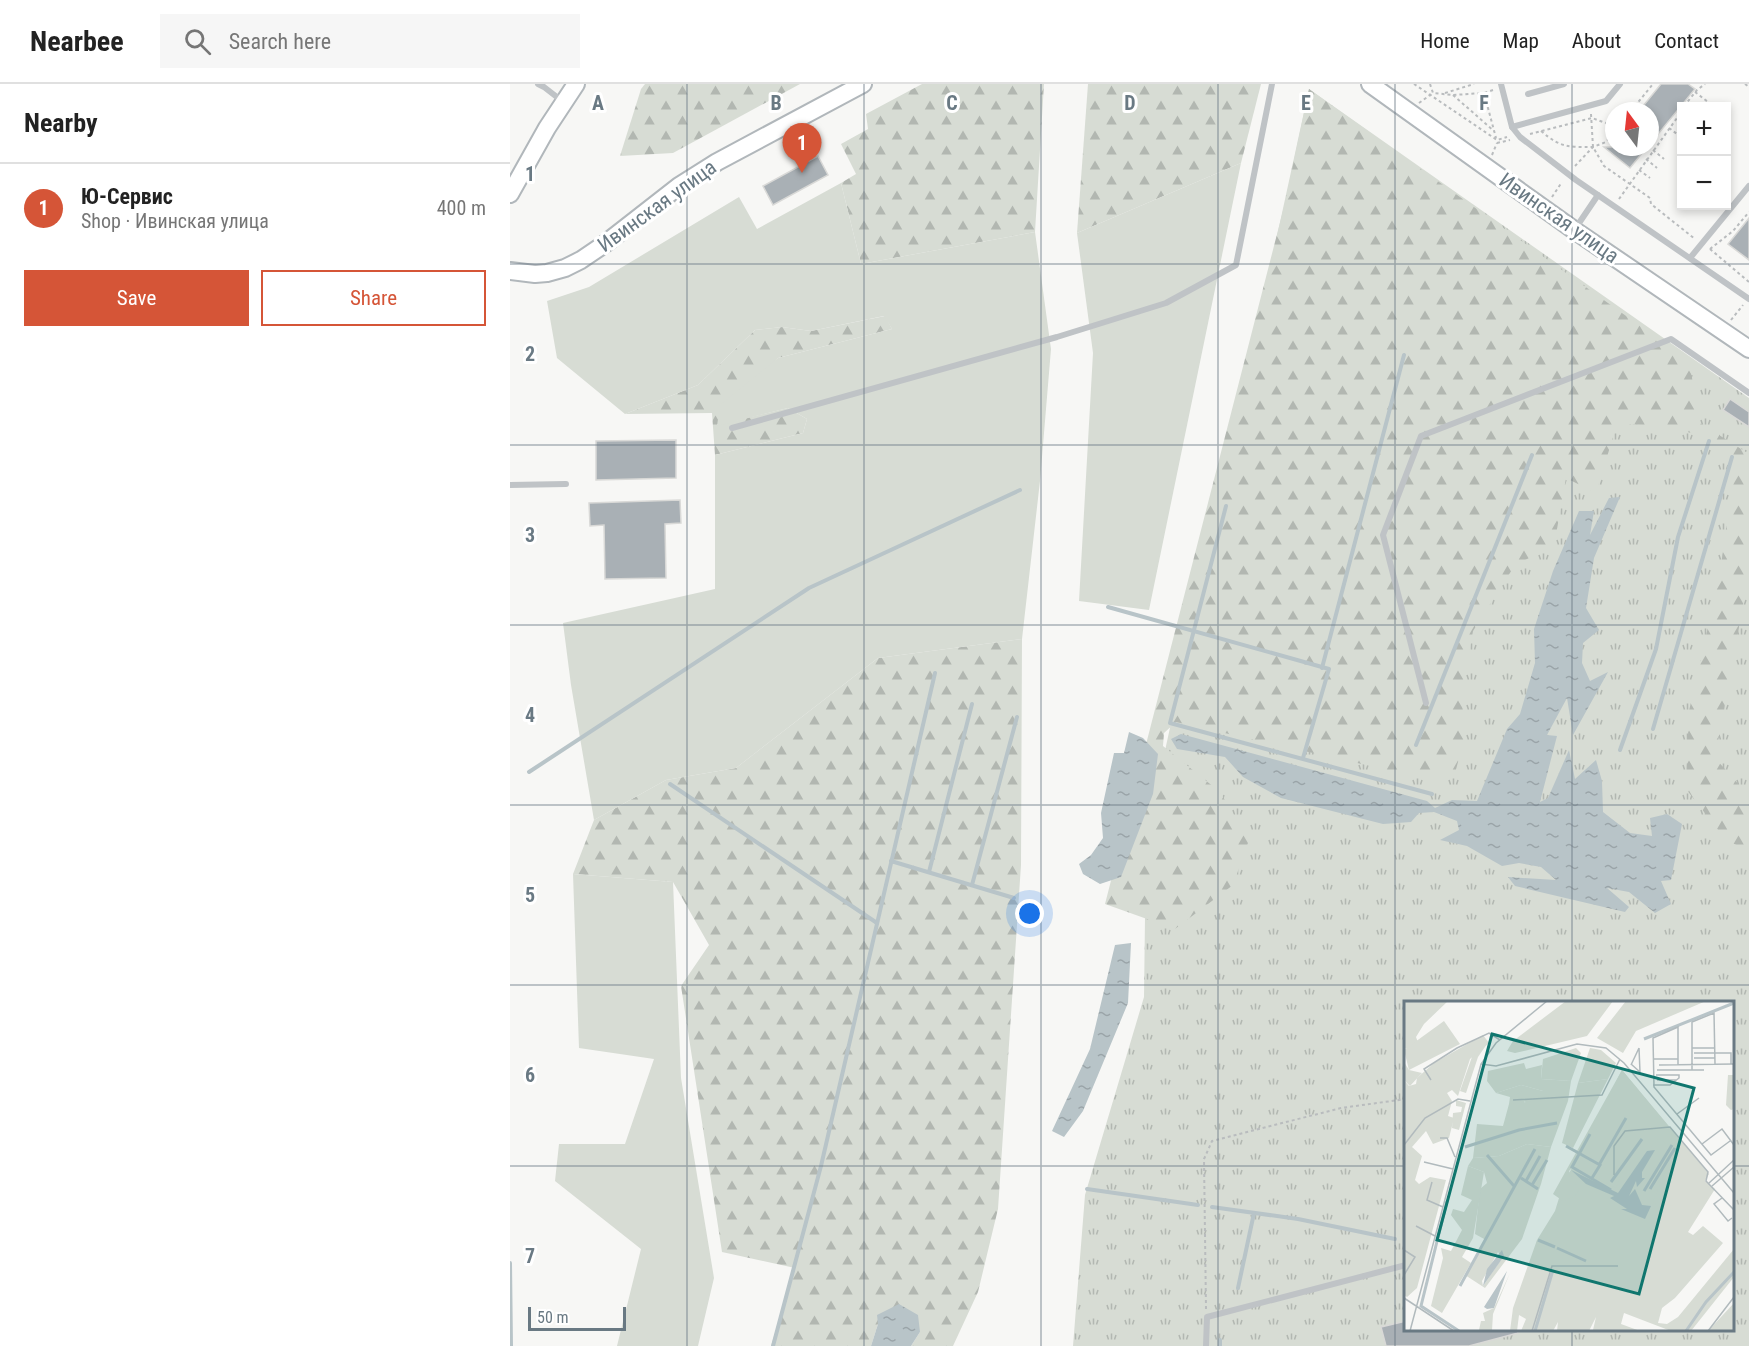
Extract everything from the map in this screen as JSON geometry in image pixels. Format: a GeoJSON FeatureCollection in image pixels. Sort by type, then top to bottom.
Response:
{"type":"FeatureCollection","features":[{"type":"Feature","properties":{"kind":"street"},"geometry":{"type":"LineString","coordinates":[[510,194],[563,102],[576,84]]}},
{"type":"Feature","properties":{"kind":"street","name":"Ивинская улица"},"geometry":{"type":"LineString","coordinates":[[510,271],[547,273],[581,260],[679,186],[717,162],[862,84]]}},
{"type":"Feature","properties":{"kind":"street","name":"Ивинская улица"},"geometry":{"type":"LineString","coordinates":[[1370,84],[1574,230],[1749,349]]}},
{"type":"Feature","properties":{"kind":"lane"},"geometry":{"type":"LineString","coordinates":[[538,84],[563,102]]}},
{"type":"Feature","properties":{"kind":"lane"},"geometry":{"type":"LineString","coordinates":[[732,428],[1057,337],[1166,303],[1236,265],[1272,84]]}},
{"type":"Feature","properties":{"kind":"lane"},"geometry":{"type":"LineString","coordinates":[[1501,84],[1512,127],[1520,137],[1598,195],[1748,298]]}},
{"type":"Feature","properties":{"kind":"lane"},"geometry":{"type":"LineString","coordinates":[[1528,94],[1564,84]]}},
{"type":"Feature","properties":{"kind":"lane"},"geometry":{"type":"LineString","coordinates":[[1512,127],[1606,101],[1620,84]]}},
{"type":"Feature","properties":{"kind":"lane"},"geometry":{"type":"LineString","coordinates":[[1690,258],[1749,186]]}},
{"type":"Feature","properties":{"kind":"lane"},"geometry":{"type":"LineString","coordinates":[[1574,230],[1598,195]]}},
{"type":"Feature","properties":{"kind":"lane"},"geometry":{"type":"LineString","coordinates":[[1426,703],[1383,535],[1421,436],[1671,339],[1749,393]]}},
{"type":"Feature","properties":{"kind":"lane"},"geometry":{"type":"LineString","coordinates":[[510,485],[566,484]]}},
{"type":"Feature","properties":{"kind":"lane"},"geometry":{"type":"LineString","coordinates":[[1206,1346],[1207,1317],[1404,1265]]}},
{"type":"Feature","properties":{"kind":"path"},"geometry":{"type":"LineString","coordinates":[[1414,84],[1497,141],[1520,137],[1592,116],[1605,122]]}},
{"type":"Feature","properties":{"kind":"path"},"geometry":{"type":"LineString","coordinates":[[1430,84],[1431,94]]}},
{"type":"Feature","properties":{"kind":"path"},"geometry":{"type":"LineString","coordinates":[[1414,106],[1431,94],[1474,84]]}},
{"type":"Feature","properties":{"kind":"path"},"geometry":{"type":"LineString","coordinates":[[1442,93],[1453,95],[1484,93],[1493,90],[1492,84]]}},
{"type":"Feature","properties":{"kind":"path"},"geometry":{"type":"LineString","coordinates":[[1638,102],[1653,84]]}},
{"type":"Feature","properties":{"kind":"path"},"geometry":{"type":"LineString","coordinates":[[1687,102],[1705,84]]}},
{"type":"Feature","properties":{"kind":"path"},"geometry":{"type":"LineString","coordinates":[[1745,84],[1749,87]]}},
{"type":"Feature","properties":{"kind":"path"},"geometry":{"type":"LineString","coordinates":[[1695,92],[1708,102]]}},
{"type":"Feature","properties":{"kind":"path"},"geometry":{"type":"LineString","coordinates":[[1484,93],[1497,141],[1490,159]]}},
{"type":"Feature","properties":{"kind":"path"},"geometry":{"type":"LineString","coordinates":[[1453,95],[1494,132]]}},
{"type":"Feature","properties":{"kind":"path"},"geometry":{"type":"LineString","coordinates":[[1592,116],[1593,147],[1604,166],[1650,198],[1651,204],[1749,282]]}},
{"type":"Feature","properties":{"kind":"path"},"geometry":{"type":"LineString","coordinates":[[1659,142],[1677,117]]}},
{"type":"Feature","properties":{"kind":"path"},"geometry":{"type":"LineString","coordinates":[[1669,128],[1677,134]]}},
{"type":"Feature","properties":{"kind":"path"},"geometry":{"type":"LineString","coordinates":[[1541,130],[1552,140],[1565,147],[1593,147],[1605,142]]}},
{"type":"Feature","properties":{"kind":"path"},"geometry":{"type":"LineString","coordinates":[[1659,155],[1664,159]]}},
{"type":"Feature","properties":{"kind":"path"},"geometry":{"type":"LineString","coordinates":[[1614,206],[1648,156]]}},
{"type":"Feature","properties":{"kind":"path"},"geometry":{"type":"LineString","coordinates":[[1646,159],[1657,168]]}},
{"type":"Feature","properties":{"kind":"path"},"geometry":{"type":"LineString","coordinates":[[1639,170],[1650,178]]}},
{"type":"Feature","properties":{"kind":"path"},"geometry":{"type":"LineString","coordinates":[[1710,249],[1733,231],[1749,212]]}},
{"type":"Feature","properties":{"kind":"path"},"geometry":{"type":"LineString","coordinates":[[1730,322],[1748,298]]}},
{"type":"Feature","properties":{"kind":"path"},"geometry":{"type":"LineString","coordinates":[[1207,1317],[1204,1159],[1212,1141],[1341,1108],[1404,1099]]}},
{"type":"Feature","properties":{"kind":"green space"},"geometry":{"type":"Polygon","coordinates":[[[645,84],[800,84],[673,153],[620,156],[641,89],[645,84]]]}},
{"type":"Feature","properties":{"kind":"green space"},"geometry":{"type":"Polygon","coordinates":[[[922,84],[1044,84],[1035,232],[861,264],[841,183],[856,174],[841,144],[868,129],[866,114],[922,84]]]}},
{"type":"Feature","properties":{"kind":"green space"},"geometry":{"type":"Polygon","coordinates":[[[1088,84],[1261,84],[1241,163],[1077,233],[1088,84]]]}},
{"type":"Feature","properties":{"kind":"green space"},"geometry":{"type":"Polygon","coordinates":[[[1309,89],[1749,398],[1749,1346],[1073,1346],[1085,1195],[1144,997],[1146,838],[1309,89]]]}},
{"type":"Feature","properties":{"kind":"green space"},"geometry":{"type":"Polygon","coordinates":[[[1309,89],[1689,361],[1700,423],[1749,454],[1749,573],[1715,758],[1749,796],[1749,851],[1726,840],[1686,789],[1689,711],[1719,578],[1737,458],[1704,437],[1668,426],[1617,424],[1596,493],[1566,478],[1554,546],[1515,565],[1473,631],[1462,691],[1464,740],[1455,773],[1419,777],[1176,722],[1164,733],[1163,746],[1220,792],[1249,840],[1233,885],[1175,929],[1105,904],[1285,203],[1309,89]]]}},
{"type":"Feature","properties":{"kind":"green space"},"geometry":{"type":"Polygon","coordinates":[[[1241,163],[1149,610],[1079,601],[1093,353],[1077,233],[1241,163]]]}},
{"type":"Feature","properties":{"kind":"green space"},"geometry":{"type":"Polygon","coordinates":[[[841,183],[861,264],[1035,232],[1051,349],[1040,481],[1022,639],[878,658],[736,768],[666,780],[594,820],[563,623],[715,589],[715,455],[803,433],[807,419],[788,408],[717,426],[720,405],[778,358],[892,329],[884,316],[811,331],[782,327],[755,330],[698,385],[625,414],[557,358],[547,301],[589,287],[739,197],[757,229],[841,183]]]}},
{"type":"Feature","properties":{"kind":"green space"},"geometry":{"type":"Polygon","coordinates":[[[885,316],[892,329],[778,358],[717,425],[788,408],[807,419],[803,433],[715,455],[712,413],[625,414],[698,385],[755,330],[782,327],[811,331],[885,316]]]}},
{"type":"Feature","properties":{"kind":"green space"},"geometry":{"type":"Polygon","coordinates":[[[1022,639],[1021,865],[998,1209],[978,1292],[953,1346],[911,1346],[920,1332],[878,1324],[871,1346],[771,1346],[795,1268],[722,1252],[681,986],[709,945],[673,882],[573,874],[594,820],[666,780],[736,768],[878,658],[1022,639]]]}},
{"type":"Feature","properties":{"kind":"green space"},"geometry":{"type":"Polygon","coordinates":[[[573,874],[673,882],[681,1078],[714,1278],[698,1346],[617,1346],[641,1249],[555,1181],[559,1144],[625,1144],[654,1059],[579,1048],[573,874]]]}},
{"type":"Feature","properties":{"kind":"water"},"geometry":{"type":"Polygon","coordinates":[[[1620,497],[1594,558],[1586,608],[1599,630],[1583,643],[1582,663],[1590,681],[1608,672],[1573,735],[1567,698],[1547,735],[1557,736],[1540,802],[1548,798],[1569,750],[1575,779],[1596,760],[1602,781],[1603,812],[1630,833],[1652,836],[1650,818],[1667,814],[1682,824],[1671,880],[1661,881],[1671,904],[1655,913],[1629,892],[1607,888],[1629,907],[1625,912],[1515,886],[1508,877],[1556,880],[1541,867],[1519,863],[1502,866],[1467,846],[1440,840],[1459,830],[1457,821],[1434,812],[1419,813],[1411,822],[1383,824],[1281,798],[1243,777],[1225,757],[1177,749],[1171,739],[1181,734],[1427,801],[1435,808],[1452,800],[1477,801],[1507,729],[1520,714],[1535,663],[1534,629],[1553,571],[1579,511],[1594,511],[1590,535],[1609,498],[1620,497]]]}},
{"type":"Feature","properties":{"kind":"water"},"geometry":{"type":"Polygon","coordinates":[[[1129,732],[1143,738],[1158,754],[1153,794],[1121,877],[1100,884],[1083,874],[1079,864],[1091,855],[1103,838],[1101,813],[1114,753],[1124,753],[1129,732]]]}},
{"type":"Feature","properties":{"kind":"water"},"geometry":{"type":"Polygon","coordinates":[[[1131,943],[1128,1003],[1083,1111],[1064,1137],[1052,1131],[1090,1049],[1115,945],[1131,943]]]}},
{"type":"Feature","properties":{"kind":"water"},"geometry":{"type":"Polygon","coordinates":[[[899,1304],[918,1315],[920,1332],[911,1346],[871,1346],[878,1324],[877,1315],[899,1304]]]}},
{"type":"Feature","properties":{"kind":"building"},"geometry":{"type":"Polygon","coordinates":[[[1661,84],[1688,84],[1695,89],[1684,102],[1677,102],[1677,111],[1659,133],[1659,102],[1646,102],[1661,84]]]}},
{"type":"Feature","properties":{"kind":"building"},"geometry":{"type":"Polygon","coordinates":[[[818,156],[828,175],[773,205],[763,186],[818,156]]]}},
{"type":"Feature","properties":{"kind":"building"},"geometry":{"type":"Polygon","coordinates":[[[1615,156],[1640,156],[1630,168],[1615,156]]]}},
{"type":"Feature","properties":{"kind":"building"},"geometry":{"type":"Polygon","coordinates":[[[1749,218],[1749,260],[1728,244],[1749,218]]]}},
{"type":"Feature","properties":{"kind":"building"},"geometry":{"type":"Polygon","coordinates":[[[1730,399],[1749,412],[1749,427],[1723,410],[1730,399]]]}},
{"type":"Feature","properties":{"kind":"building"},"geometry":{"type":"Polygon","coordinates":[[[676,440],[676,478],[596,480],[596,441],[676,440]]]}},
{"type":"Feature","properties":{"kind":"building"},"geometry":{"type":"Polygon","coordinates":[[[680,500],[681,523],[665,524],[666,578],[605,579],[604,525],[590,526],[589,503],[680,500]]]}},
{"type":"Feature","properties":{"kind":"building"},"geometry":{"type":"Polygon","coordinates":[[[1404,1321],[1404,1331],[1518,1331],[1518,1333],[1469,1346],[1386,1346],[1381,1327],[1404,1321]]]}},
{"type":"Feature","properties":{"kind":"waterway"},"geometry":{"type":"LineString","coordinates":[[1322,668],[1404,355]]}},
{"type":"Feature","properties":{"kind":"waterway"},"geometry":{"type":"LineString","coordinates":[[1620,750],[1656,649],[1678,537],[1709,441]]}},
{"type":"Feature","properties":{"kind":"waterway"},"geometry":{"type":"LineString","coordinates":[[1416,745],[1532,455]]}},
{"type":"Feature","properties":{"kind":"waterway"},"geometry":{"type":"LineString","coordinates":[[1653,729],[1732,457]]}},
{"type":"Feature","properties":{"kind":"waterway"},"geometry":{"type":"LineString","coordinates":[[529,772],[809,588],[1020,490]]}},
{"type":"Feature","properties":{"kind":"waterway"},"geometry":{"type":"LineString","coordinates":[[1226,506],[1170,723],[1432,794]]}},
{"type":"Feature","properties":{"kind":"waterway"},"geometry":{"type":"LineString","coordinates":[[1108,607],[1329,669],[1303,758]]}},
{"type":"Feature","properties":{"kind":"waterway"},"geometry":{"type":"LineString","coordinates":[[773,1346],[821,1166],[935,673]]}},
{"type":"Feature","properties":{"kind":"waterway"},"geometry":{"type":"LineString","coordinates":[[929,872],[972,704]]}},
{"type":"Feature","properties":{"kind":"waterway"},"geometry":{"type":"LineString","coordinates":[[972,885],[1017,717]]}},
{"type":"Feature","properties":{"kind":"waterway"},"geometry":{"type":"LineString","coordinates":[[670,784],[877,923]]}},
{"type":"Feature","properties":{"kind":"waterway"},"geometry":{"type":"LineString","coordinates":[[891,861],[1014,898]]}},
{"type":"Feature","properties":{"kind":"waterway"},"geometry":{"type":"LineString","coordinates":[[1087,1189],[1198,1205]]}},
{"type":"Feature","properties":{"kind":"waterway"},"geometry":{"type":"LineString","coordinates":[[1212,1207],[1298,1219],[1395,1239]]}},
{"type":"Feature","properties":{"kind":"waterway"},"geometry":{"type":"LineString","coordinates":[[1238,1288],[1254,1213]]}},
{"type":"Feature","properties":{"kind":"waterway"},"geometry":{"type":"LineString","coordinates":[[510,1263],[511,1346]]}},
{"type":"Feature","properties":{"kind":"waterway"},"geometry":{"type":"LineString","coordinates":[[1220,1340],[1220,1346]]}},
{"type":"Feature","properties":{"kind":"place","name":"Ю-Сервис"},"geometry":{"type":"Point","coordinates":[802,173]}}]}
